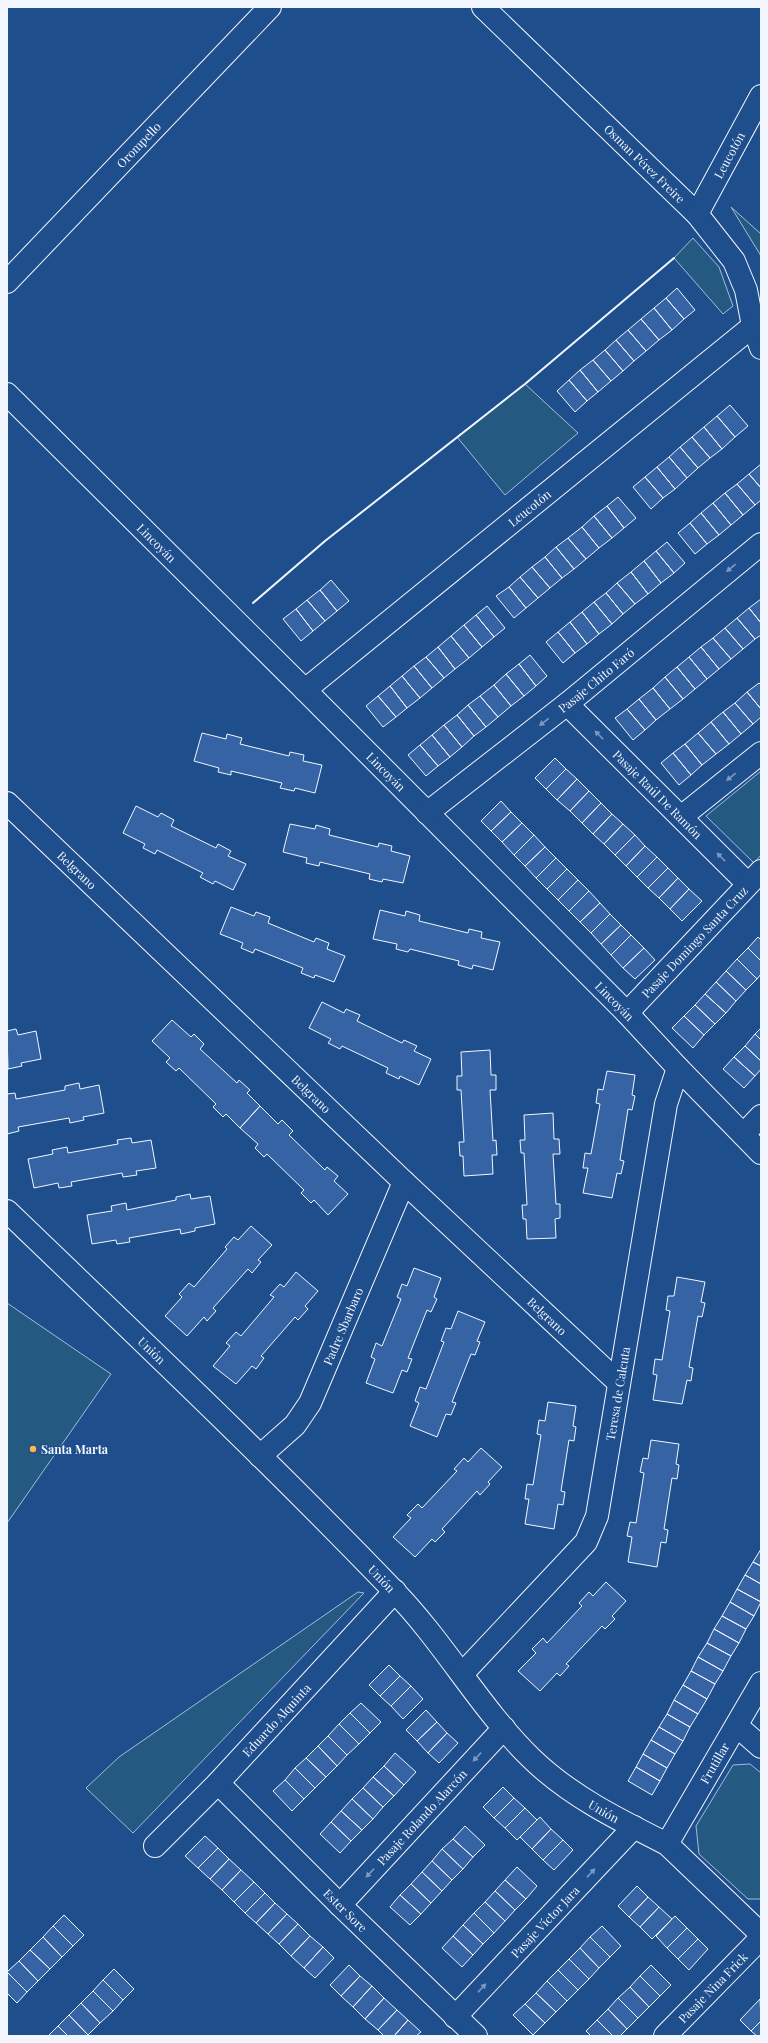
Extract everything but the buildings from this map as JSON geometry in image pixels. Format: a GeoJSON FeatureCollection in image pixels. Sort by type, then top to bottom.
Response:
{"type":"FeatureCollection","features":[{"type":"Feature","properties":{"kind":"street","name":"Orompello"},"geometry":{"type":"LineString","coordinates":[[7,282],[270,7]]}},
{"type":"Feature","properties":{"kind":"street","name":"Osman Pérez Freire"},"geometry":{"type":"LineString","coordinates":[[483,7],[697,214],[734,261],[746,290],[753,326],[761,348]]}},
{"type":"Feature","properties":{"kind":"street","name":"Leucotón"},"geometry":{"type":"LineString","coordinates":[[697,214],[754,131],[761,96]]}},
{"type":"Feature","properties":{"kind":"street","name":"Leucotón"},"geometry":{"type":"LineString","coordinates":[[305,690],[753,326]]}},
{"type":"Feature","properties":{"kind":"street","name":"Lincoyán"},"geometry":{"type":"LineString","coordinates":[[7,394],[627,1013],[761,1153]]}},
{"type":"Feature","properties":{"kind":"street","name":"Pasaje Chito Faró"},"geometry":{"type":"LineString","coordinates":[[427,813],[567,704],[761,544]]}},
{"type":"Feature","properties":{"kind":"street","name":"Pasaje Raúl De Ramón"},"geometry":{"type":"LineString","coordinates":[[567,704],[681,818],[755,878]]}},
{"type":"Feature","properties":{"kind":"street"},"geometry":{"type":"LineString","coordinates":[[681,818],[761,753]]}},
{"type":"Feature","properties":{"kind":"street","name":"Belgrano"},"geometry":{"type":"LineString","coordinates":[[7,803],[404,1182],[619,1382]]}},
{"type":"Feature","properties":{"kind":"street","name":"Pasaje Domingo Santa Cruz"},"geometry":{"type":"LineString","coordinates":[[627,1013],[755,878]]}},
{"type":"Feature","properties":{"kind":"street","name":"Teresa de Calcuta"},"geometry":{"type":"LineString","coordinates":[[463,1674],[586,1542],[597,1516],[665,1111],[678,1068]]}},
{"type":"Feature","properties":{"kind":"street"},"geometry":{"type":"LineString","coordinates":[[744,1134],[761,1116]]}},
{"type":"Feature","properties":{"kind":"street","name":"Padre Sbarbaro"},"geometry":{"type":"LineString","coordinates":[[260,1456],[295,1425],[310,1403],[404,1182]]}},
{"type":"Feature","properties":{"kind":"street","name":"Unión"},"geometry":{"type":"LineString","coordinates":[[7,1211],[260,1456],[394,1591],[428,1628],[504,1728],[532,1759],[565,1786],[597,1807],[668,1844],[761,1934]]}},
{"type":"Feature","properties":{"kind":"street","name":"Eduardo Alquinta"},"geometry":{"type":"LineString","coordinates":[[155,1846],[218,1783],[394,1591]]}},
{"type":"Feature","properties":{"kind":"street","name":"Frutillar"},"geometry":{"type":"LineString","coordinates":[[668,1844],[761,1683]]}},
{"type":"Feature","properties":{"kind":"street"},"geometry":{"type":"LineString","coordinates":[[737,1726],[761,1747]]}},
{"type":"Feature","properties":{"kind":"street","name":"Pasaje Rolando Alarcón"},"geometry":{"type":"LineString","coordinates":[[340,1905],[504,1728]]}},
{"type":"Feature","properties":{"kind":"street","name":"Ester Sore"},"geometry":{"type":"LineString","coordinates":[[218,1783],[340,1905],[476,2036]]}},
{"type":"Feature","properties":{"kind":"street","name":"Pasaje Víctor Jara"},"geometry":{"type":"LineString","coordinates":[[456,2017],[634,1827]]}},
{"type":"Feature","properties":{"kind":"street","name":"Pasaje Nina Frick"},"geometry":{"type":"LineString","coordinates":[[664,2036],[761,1938]]}},
{"type":"Feature","properties":{"kind":"shaded area"},"geometry":{"type":"Polygon","coordinates":[[[731,207],[761,234],[761,256],[731,207]]]}},
{"type":"Feature","properties":{"kind":"shaded area"},"geometry":{"type":"Polygon","coordinates":[[[693,238],[719,267],[733,306],[723,314],[674,258],[693,238]]]}},
{"type":"Feature","properties":{"kind":"shaded area"},"geometry":{"type":"Polygon","coordinates":[[[525,384],[578,433],[505,495],[457,437],[525,384]]]}},
{"type":"Feature","properties":{"kind":"shaded area"},"geometry":{"type":"Polygon","coordinates":[[[761,771],[761,855],[754,863],[706,816],[761,771]]]}},
{"type":"Feature","properties":{"kind":"shaded area","name":"Santa Marta"},"geometry":{"type":"Polygon","coordinates":[[[7,1303],[111,1374],[7,1523],[7,1303]]]}},
{"type":"Feature","properties":{"kind":"shaded area"},"geometry":{"type":"Polygon","coordinates":[[[358,1592],[364,1593],[133,1833],[86,1788],[119,1757],[358,1592]]]}},
{"type":"Feature","properties":{"kind":"shaded area"},"geometry":{"type":"Polygon","coordinates":[[[750,1764],[761,1773],[761,1899],[748,1899],[699,1854],[696,1826],[733,1765],[750,1764]]]}},
{"type":"Feature","properties":{"kind":"wall"},"geometry":{"type":"LineString","coordinates":[[253,603],[325,541],[525,384],[674,258]]}},
{"type":"Feature","properties":{"kind":"place","name":"Santa Marta"},"geometry":{"type":"Point","coordinates":[33,1449]}}]}
